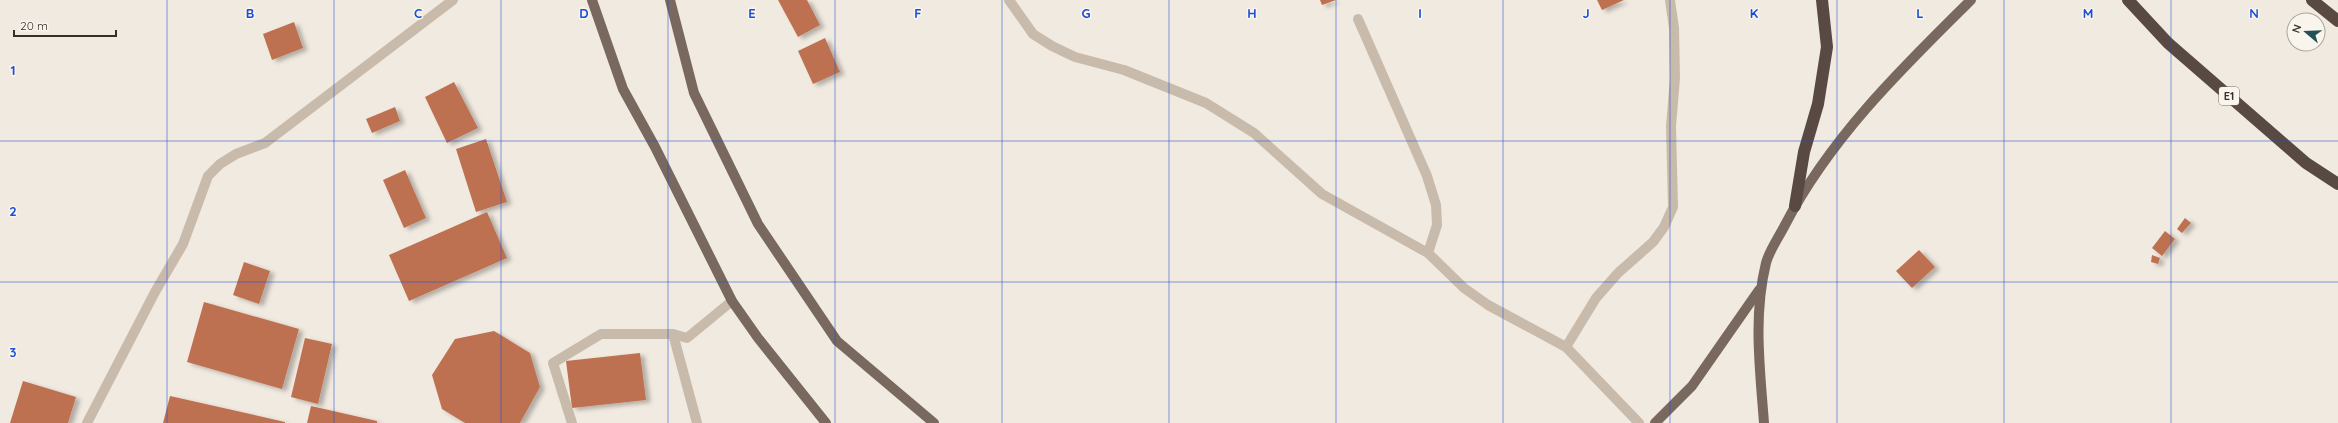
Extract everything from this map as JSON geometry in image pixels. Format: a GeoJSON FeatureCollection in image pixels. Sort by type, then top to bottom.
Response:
{"type":"FeatureCollection","features":[{"type":"Feature","properties":{"kind":"highway"},"geometry":{"type":"LineString","coordinates":[[1795,206],[1804,152],[1818,104],[1827,47],[1822,0]]}},
{"type":"Feature","properties":{"kind":"highway","name":"E1"},"geometry":{"type":"LineString","coordinates":[[2128,0],[2168,43],[2306,163],[2338,184]]}},
{"type":"Feature","properties":{"kind":"highway"},"geometry":{"type":"LineString","coordinates":[[2312,0],[2338,21]]}},
{"type":"Feature","properties":{"kind":"main road"},"geometry":{"type":"LineString","coordinates":[[592,0],[623,89],[655,147],[732,301],[758,338],[826,423]]}},
{"type":"Feature","properties":{"kind":"main road"},"geometry":{"type":"LineString","coordinates":[[670,0],[694,93],[758,224],[837,341],[934,423]]}},
{"type":"Feature","properties":{"kind":"main road"},"geometry":{"type":"LineString","coordinates":[[1764,423],[1757,312],[1766,261],[1795,206],[1834,146],[1883,90],[1970,1]]}},
{"type":"Feature","properties":{"kind":"main road"},"geometry":{"type":"LineString","coordinates":[[1655,423],[1692,386],[1762,286]]}},
{"type":"Feature","properties":{"kind":"street"},"geometry":{"type":"LineString","coordinates":[[87,423],[154,292],[183,244],[208,176],[220,164],[236,154],[265,143],[453,0]]}},
{"type":"Feature","properties":{"kind":"street"},"geometry":{"type":"LineString","coordinates":[[1009,0],[1033,34],[1052,46],[1075,57],[1124,70],[1206,103],[1254,133],[1322,194],[1428,253],[1464,288],[1488,305],[1566,347],[1639,423]]}},
{"type":"Feature","properties":{"kind":"street"},"geometry":{"type":"LineString","coordinates":[[1566,347],[1596,298],[1618,273],[1652,242],[1664,227],[1673,207],[1671,126],[1675,78],[1674,28],[1670,0]]}},
{"type":"Feature","properties":{"kind":"street"},"geometry":{"type":"LineString","coordinates":[[1358,19],[1427,176],[1436,205],[1437,225],[1428,253]]}},
{"type":"Feature","properties":{"kind":"street"},"geometry":{"type":"LineString","coordinates":[[572,423],[553,363],[602,334],[673,334],[687,338],[732,301]]}},
{"type":"Feature","properties":{"kind":"street"},"geometry":{"type":"LineString","coordinates":[[673,334],[697,423]]}},
{"type":"Feature","properties":{"kind":"building"},"geometry":{"type":"Polygon","coordinates":[[[778,0],[807,0],[820,25],[798,37],[778,0]]]}},
{"type":"Feature","properties":{"kind":"building"},"geometry":{"type":"Polygon","coordinates":[[[1320,0],[1336,0],[1322,5],[1320,0]]]}},
{"type":"Feature","properties":{"kind":"building"},"geometry":{"type":"Polygon","coordinates":[[[1597,0],[1624,0],[1602,10],[1597,0]]]}},
{"type":"Feature","properties":{"kind":"building"},"geometry":{"type":"Polygon","coordinates":[[[294,22],[303,48],[272,60],[263,34],[294,22]]]}},
{"type":"Feature","properties":{"kind":"building"},"geometry":{"type":"Polygon","coordinates":[[[825,38],[840,72],[813,84],[798,51],[825,38]]]}},
{"type":"Feature","properties":{"kind":"building"},"geometry":{"type":"Polygon","coordinates":[[[454,82],[478,128],[447,143],[425,97],[454,82]]]}},
{"type":"Feature","properties":{"kind":"building"},"geometry":{"type":"Polygon","coordinates":[[[395,107],[400,121],[372,133],[366,119],[395,107]]]}},
{"type":"Feature","properties":{"kind":"building"},"geometry":{"type":"Polygon","coordinates":[[[486,139],[507,202],[476,212],[456,149],[486,139]]]}},
{"type":"Feature","properties":{"kind":"building"},"geometry":{"type":"Polygon","coordinates":[[[405,170],[426,218],[404,228],[383,180],[405,170]]]}},
{"type":"Feature","properties":{"kind":"building"},"geometry":{"type":"Polygon","coordinates":[[[487,212],[507,258],[409,301],[389,255],[487,212]]]}},
{"type":"Feature","properties":{"kind":"building"},"geometry":{"type":"Polygon","coordinates":[[[2185,218],[2191,223],[2182,233],[2177,229],[2185,218]]]}},
{"type":"Feature","properties":{"kind":"building"},"geometry":{"type":"Polygon","coordinates":[[[2165,231],[2175,239],[2162,256],[2152,248],[2165,231]]]}},
{"type":"Feature","properties":{"kind":"building"},"geometry":{"type":"Polygon","coordinates":[[[1919,250],[1935,267],[1912,288],[1896,271],[1919,250]]]}},
{"type":"Feature","properties":{"kind":"building"},"geometry":{"type":"Polygon","coordinates":[[[2152,255],[2160,258],[2158,264],[2151,262],[2152,255]]]}},
{"type":"Feature","properties":{"kind":"building"},"geometry":{"type":"Polygon","coordinates":[[[244,262],[270,271],[259,304],[233,295],[244,262]]]}},
{"type":"Feature","properties":{"kind":"building"},"geometry":{"type":"Polygon","coordinates":[[[204,302],[299,329],[282,389],[187,362],[204,302]]]}},
{"type":"Feature","properties":{"kind":"building"},"geometry":{"type":"Polygon","coordinates":[[[494,331],[530,353],[540,387],[520,423],[465,423],[442,409],[432,375],[455,339],[494,331]]]}},
{"type":"Feature","properties":{"kind":"building"},"geometry":{"type":"Polygon","coordinates":[[[305,338],[332,344],[318,404],[291,397],[305,338]]]}},
{"type":"Feature","properties":{"kind":"building"},"geometry":{"type":"Polygon","coordinates":[[[640,353],[646,400],[572,408],[566,361],[640,353]]]}},
{"type":"Feature","properties":{"kind":"building"},"geometry":{"type":"Polygon","coordinates":[[[23,381],[76,397],[68,423],[10,423],[23,381]]]}},
{"type":"Feature","properties":{"kind":"building"},"geometry":{"type":"Polygon","coordinates":[[[170,396],[285,422],[285,423],[163,423],[170,396]]]}},
{"type":"Feature","properties":{"kind":"building"},"geometry":{"type":"Polygon","coordinates":[[[311,406],[377,421],[377,423],[307,423],[311,406]]]}}]}
